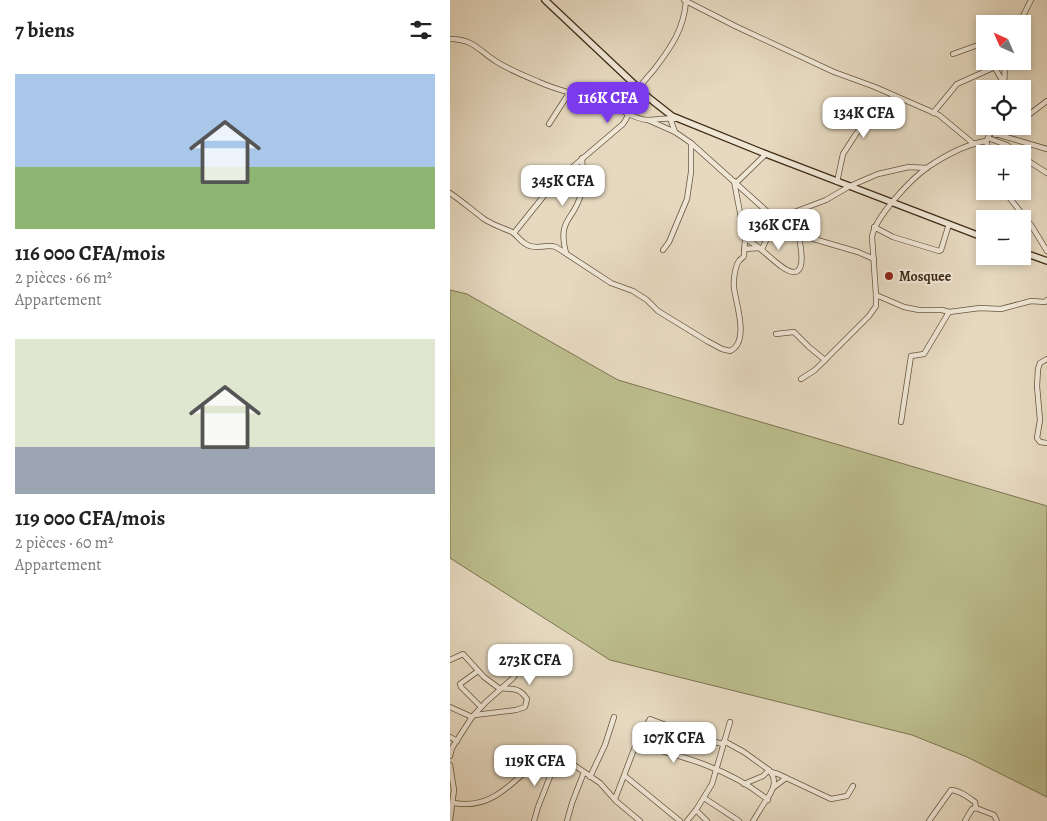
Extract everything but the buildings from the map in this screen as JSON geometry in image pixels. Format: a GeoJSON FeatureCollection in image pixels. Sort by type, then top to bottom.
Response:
{"type":"FeatureCollection","features":[{"type":"Feature","properties":{"kind":"street"},"geometry":{"type":"LineString","coordinates":[[545,0],[662,108],[681,120],[976,234]]}},
{"type":"Feature","properties":{"kind":"street"},"geometry":{"type":"LineString","coordinates":[[514,233],[555,182],[623,124],[630,115],[640,88],[659,64],[682,25],[685,0],[729,23],[834,72],[875,87],[944,118],[974,144]]}},
{"type":"Feature","properties":{"kind":"street"},"geometry":{"type":"LineString","coordinates":[[1023,15],[1030,0]]}},
{"type":"Feature","properties":{"kind":"street"},"geometry":{"type":"LineString","coordinates":[[450,39],[468,41],[498,63],[539,83],[608,104],[630,115],[648,120],[675,132],[692,143],[790,232],[858,252],[874,259]]}},
{"type":"Feature","properties":{"kind":"street"},"geometry":{"type":"LineString","coordinates":[[953,54],[976,46]]}},
{"type":"Feature","properties":{"kind":"street"},"geometry":{"type":"LineString","coordinates":[[933,113],[957,84],[990,70]]}},
{"type":"Feature","properties":{"kind":"street"},"geometry":{"type":"LineString","coordinates":[[549,124],[570,93]]}},
{"type":"Feature","properties":{"kind":"street"},"geometry":{"type":"LineString","coordinates":[[837,182],[843,154],[856,134],[875,108],[894,97]]}},
{"type":"Feature","properties":{"kind":"street"},"geometry":{"type":"LineString","coordinates":[[1031,113],[1047,101]]}},
{"type":"Feature","properties":{"kind":"street"},"geometry":{"type":"LineString","coordinates":[[648,120],[670,118],[681,120]]}},
{"type":"Feature","properties":{"kind":"street"},"geometry":{"type":"LineString","coordinates":[[670,118],[675,132]]}},
{"type":"Feature","properties":{"kind":"street"},"geometry":{"type":"LineString","coordinates":[[988,135],[988,145]]}},
{"type":"Feature","properties":{"kind":"street"},"geometry":{"type":"LineString","coordinates":[[801,379],[816,370],[874,310],[876,295],[872,237],[874,227],[892,203],[927,168],[940,159],[994,135]]}},
{"type":"Feature","properties":{"kind":"street"},"geometry":{"type":"LineString","coordinates":[[1000,135],[1047,148]]}},
{"type":"Feature","properties":{"kind":"street"},"geometry":{"type":"LineString","coordinates":[[987,138],[1008,145]]}},
{"type":"Feature","properties":{"kind":"street"},"geometry":{"type":"LineString","coordinates":[[663,250],[669,242],[687,200],[691,172],[692,143]]}},
{"type":"Feature","properties":{"kind":"street"},"geometry":{"type":"LineString","coordinates":[[735,182],[766,154]]}},
{"type":"Feature","properties":{"kind":"street"},"geometry":{"type":"LineString","coordinates":[[566,253],[563,230],[581,193],[583,176],[582,158]]}},
{"type":"Feature","properties":{"kind":"street"},"geometry":{"type":"LineString","coordinates":[[1031,163],[1047,173]]}},
{"type":"Feature","properties":{"kind":"street"},"geometry":{"type":"LineString","coordinates":[[743,228],[775,220],[826,200],[850,186],[878,174],[909,166],[927,168]]}},
{"type":"Feature","properties":{"kind":"street"},"geometry":{"type":"LineString","coordinates":[[450,193],[494,225],[514,233],[523,243],[538,247],[550,245],[556,247],[611,283],[633,291],[658,311],[714,345],[730,351],[737,345],[740,329],[734,282],[738,264],[743,258],[745,239],[735,182]]}},
{"type":"Feature","properties":{"kind":"street"},"geometry":{"type":"LineString","coordinates":[[1011,200],[1047,251]]}},
{"type":"Feature","properties":{"kind":"street"},"geometry":{"type":"LineString","coordinates":[[761,249],[775,220]]}},
{"type":"Feature","properties":{"kind":"street"},"geometry":{"type":"LineString","coordinates":[[874,227],[893,237],[939,251],[950,224]]}},
{"type":"Feature","properties":{"kind":"street"},"geometry":{"type":"LineString","coordinates":[[745,239],[751,241],[779,264],[796,272],[801,264],[799,236]]}},
{"type":"Feature","properties":{"kind":"street"},"geometry":{"type":"LineString","coordinates":[[744,249],[761,249]]}},
{"type":"Feature","properties":{"kind":"street"},"geometry":{"type":"LineString","coordinates":[[1031,255],[1047,261]]}},
{"type":"Feature","properties":{"kind":"street"},"geometry":{"type":"LineString","coordinates":[[876,295],[904,308],[919,310],[961,312],[980,308],[1001,309],[1031,301],[1046,301],[1047,308]]}},
{"type":"Feature","properties":{"kind":"street"},"geometry":{"type":"LineString","coordinates":[[901,422],[911,356],[924,354],[949,312]]}},
{"type":"Feature","properties":{"kind":"street"},"geometry":{"type":"LineString","coordinates":[[776,334],[794,332],[825,360]]}},
{"type":"Feature","properties":{"kind":"street"},"geometry":{"type":"LineString","coordinates":[[1047,359],[1040,363],[1037,386],[1040,417],[1037,438],[1040,442],[1047,443]]}},
{"type":"Feature","properties":{"kind":"street"},"geometry":{"type":"LineString","coordinates":[[1040,417],[1047,418]]}},
{"type":"Feature","properties":{"kind":"street"},"geometry":{"type":"LineString","coordinates":[[450,660],[463,654],[478,671],[501,689],[518,690],[527,699],[525,706],[516,710],[473,716],[450,707]]}},
{"type":"Feature","properties":{"kind":"street"},"geometry":{"type":"LineString","coordinates":[[450,756],[473,716],[513,678],[527,658]]}},
{"type":"Feature","properties":{"kind":"street"},"geometry":{"type":"LineString","coordinates":[[478,671],[460,684],[481,707]]}},
{"type":"Feature","properties":{"kind":"street"},"geometry":{"type":"LineString","coordinates":[[590,777],[605,745],[614,717]]}},
{"type":"Feature","properties":{"kind":"street"},"geometry":{"type":"LineString","coordinates":[[615,799],[636,744],[651,719],[703,739],[723,742],[744,752],[770,772],[832,799],[847,796],[853,786]]}},
{"type":"Feature","properties":{"kind":"street"},"geometry":{"type":"LineString","coordinates":[[686,821],[696,810],[712,784],[730,722]]}},
{"type":"Feature","properties":{"kind":"street"},"geometry":{"type":"LineString","coordinates":[[450,737],[457,741]]}},
{"type":"Feature","properties":{"kind":"street"},"geometry":{"type":"LineString","coordinates":[[636,744],[716,769],[759,792],[768,800]]}},
{"type":"Feature","properties":{"kind":"street"},"geometry":{"type":"LineString","coordinates":[[534,821],[557,759],[561,756],[608,791],[640,821]]}},
{"type":"Feature","properties":{"kind":"street"},"geometry":{"type":"LineString","coordinates":[[454,803],[462,805],[478,804],[495,797],[537,760]]}},
{"type":"Feature","properties":{"kind":"street"},"geometry":{"type":"LineString","coordinates":[[450,765],[454,790],[454,803],[450,820]]}},
{"type":"Feature","properties":{"kind":"street"},"geometry":{"type":"LineString","coordinates":[[567,821],[584,772]]}},
{"type":"Feature","properties":{"kind":"street"},"geometry":{"type":"LineString","coordinates":[[744,784],[770,772]]}},
{"type":"Feature","properties":{"kind":"street"},"geometry":{"type":"LineString","coordinates":[[753,821],[772,793],[774,787],[770,772]]}},
{"type":"Feature","properties":{"kind":"street"},"geometry":{"type":"LineString","coordinates":[[625,776],[680,821]]}},
{"type":"Feature","properties":{"kind":"street"},"geometry":{"type":"LineString","coordinates":[[774,787],[786,778]]}},
{"type":"Feature","properties":{"kind":"street"},"geometry":{"type":"LineString","coordinates":[[929,821],[951,790],[956,790],[967,796],[975,802],[976,808]]}},
{"type":"Feature","properties":{"kind":"street"},"geometry":{"type":"LineString","coordinates":[[759,792],[772,793]]}},
{"type":"Feature","properties":{"kind":"street"},"geometry":{"type":"LineString","coordinates":[[704,798],[739,821]]}},
{"type":"Feature","properties":{"kind":"street"},"geometry":{"type":"LineString","coordinates":[[964,821],[972,809],[976,808],[992,814],[998,820]]}},
{"type":"Feature","properties":{"kind":"street"},"geometry":{"type":"LineString","coordinates":[[696,810],[707,821]]}},
{"type":"Feature","properties":{"kind":"green space"},"geometry":{"type":"Polygon","coordinates":[[[450,290],[467,294],[618,380],[1047,506],[1047,797],[967,757],[912,735],[610,660],[450,558],[450,290]]]}},
{"type":"Feature","properties":{"kind":"place","name":"Mosquee"},"geometry":{"type":"Point","coordinates":[889,276]}}]}
